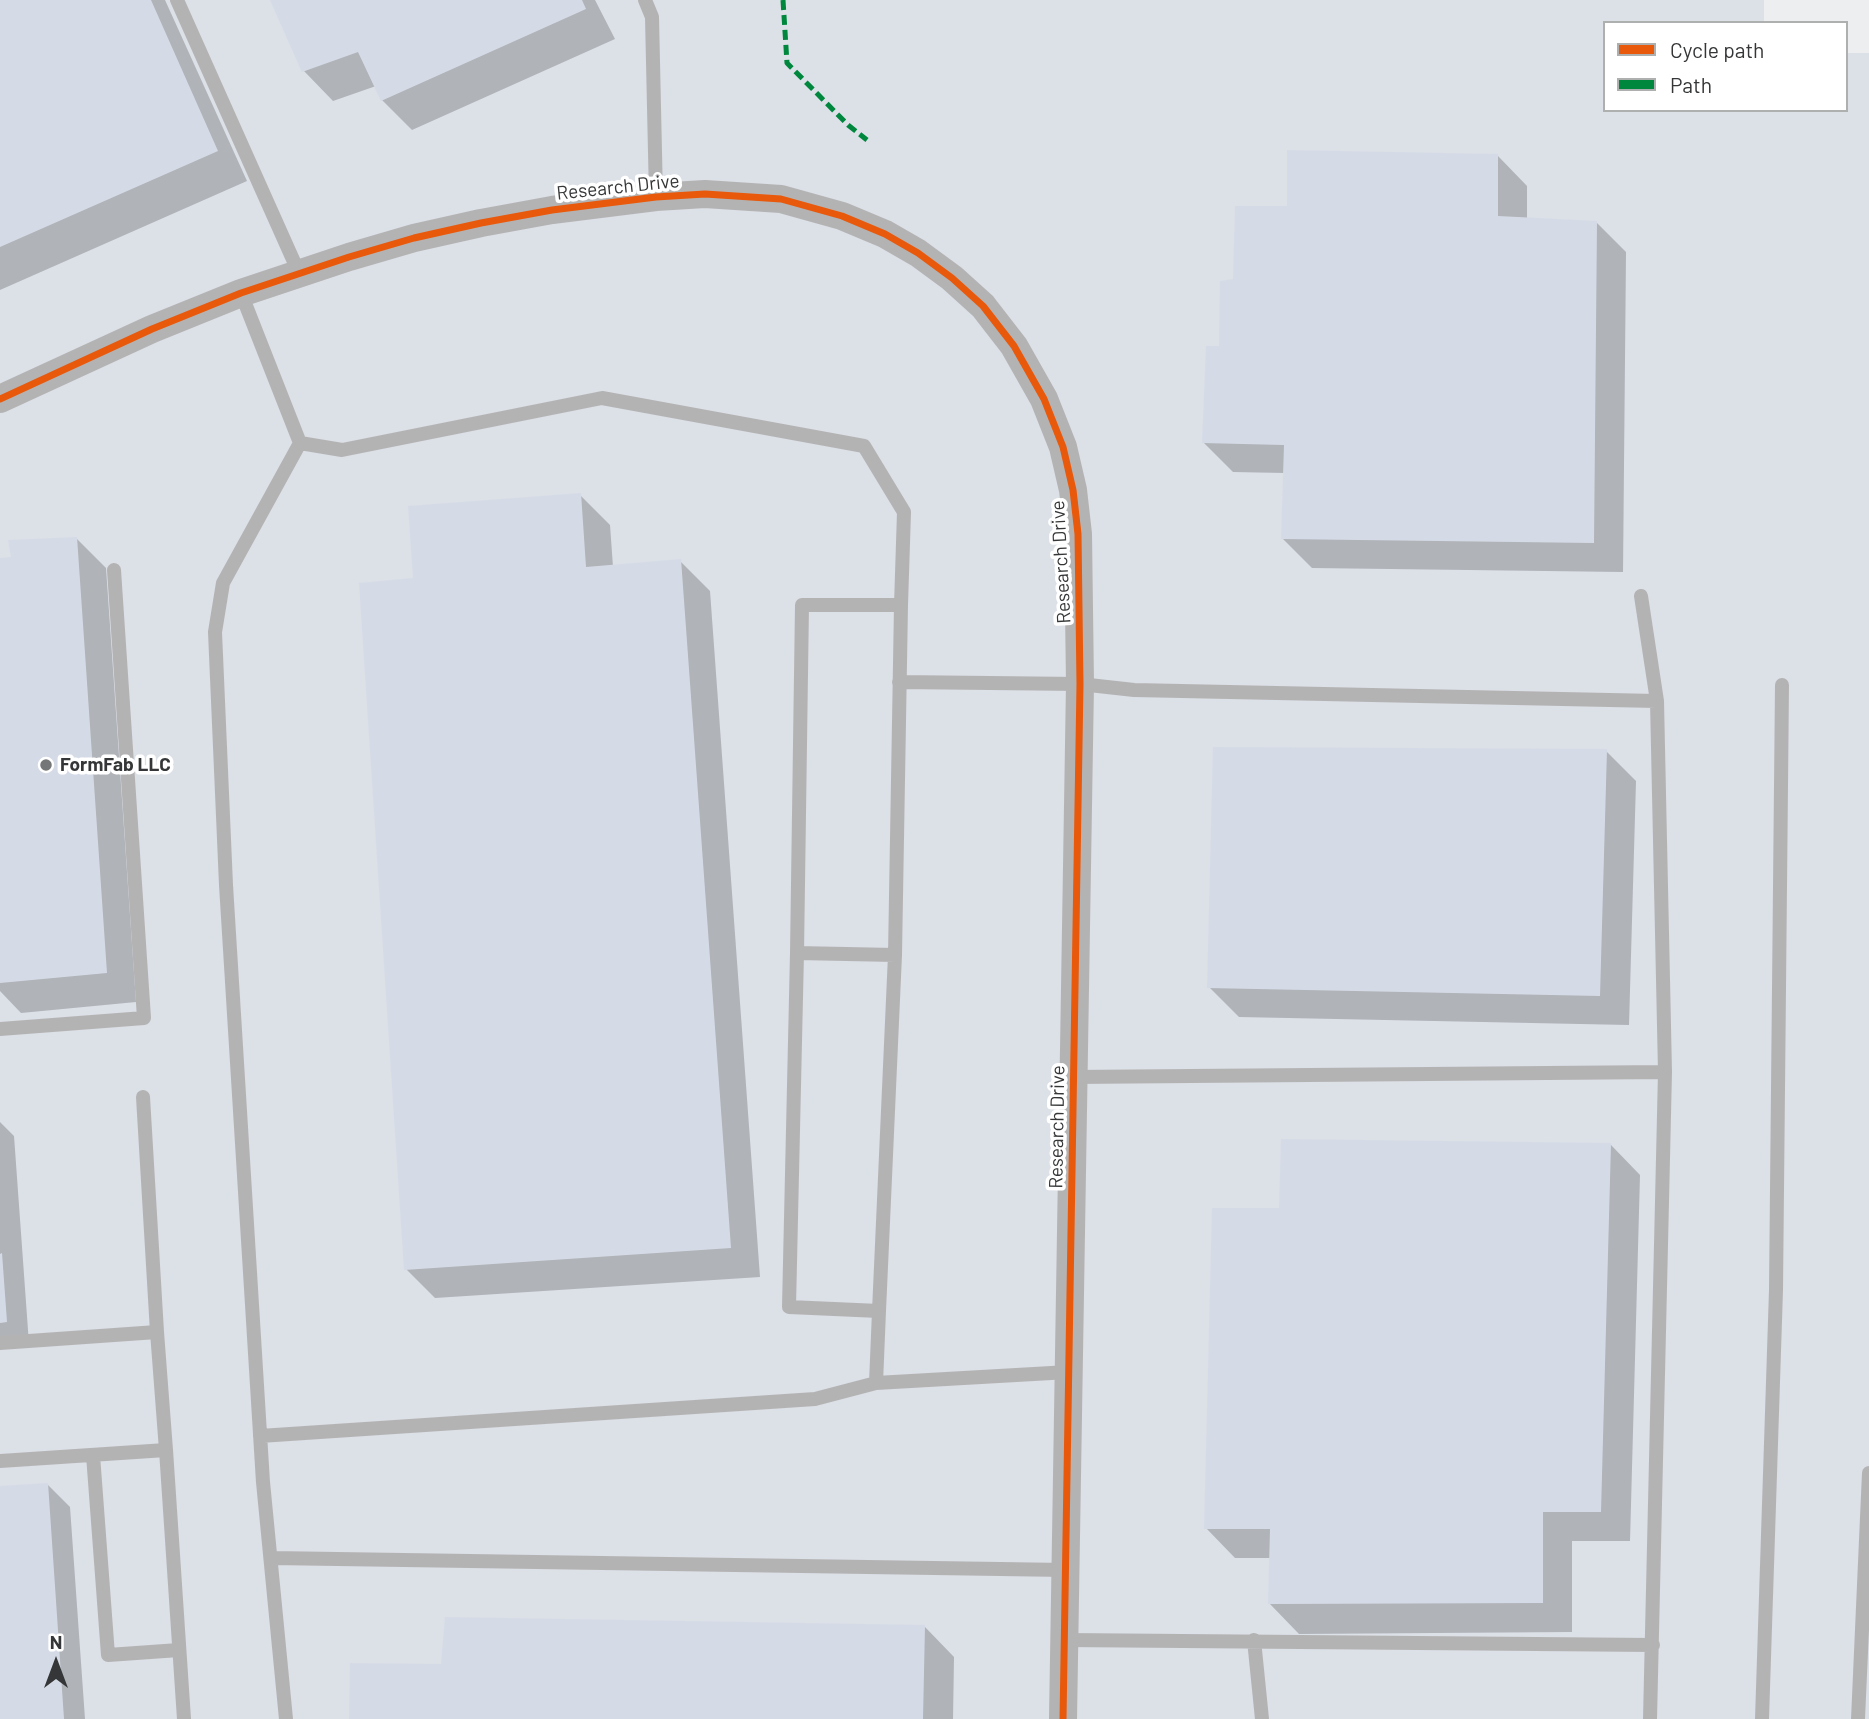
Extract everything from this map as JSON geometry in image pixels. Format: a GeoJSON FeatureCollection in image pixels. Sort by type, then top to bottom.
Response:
{"type":"FeatureCollection","features":[{"type":"Feature","properties":{"kind":"street","name":"Research Drive"},"geometry":{"type":"LineString","coordinates":[[0,399],[152,329],[299,273],[414,238],[481,223],[552,210],[656,197],[705,194],[781,199],[842,216],[885,234],[918,253],[952,278],[983,306],[1014,346],[1044,399],[1063,447],[1073,490],[1078,534],[1080,684],[1063,1719]]}},
{"type":"Feature","properties":{"kind":"lane"},"geometry":{"type":"LineString","coordinates":[[177,0],[299,273]]}},
{"type":"Feature","properties":{"kind":"lane"},"geometry":{"type":"LineString","coordinates":[[645,0],[652,18],[656,197]]}},
{"type":"Feature","properties":{"kind":"lane"},"geometry":{"type":"LineString","coordinates":[[241,293],[300,443]]}},
{"type":"Feature","properties":{"kind":"lane"},"geometry":{"type":"LineString","coordinates":[[300,443],[342,450],[602,398],[864,446],[904,512],[895,955],[876,1383]]}},
{"type":"Feature","properties":{"kind":"lane"},"geometry":{"type":"LineString","coordinates":[[286,1719],[260,1436],[226,885],[215,632],[223,583],[300,443]]}},
{"type":"Feature","properties":{"kind":"lane"},"geometry":{"type":"LineString","coordinates":[[0,1029],[144,1018],[114,570]]}},
{"type":"Feature","properties":{"kind":"lane"},"geometry":{"type":"LineString","coordinates":[[1641,596],[1657,701],[1665,1072],[1650,1719]]}},
{"type":"Feature","properties":{"kind":"lane"},"geometry":{"type":"LineString","coordinates":[[879,1311],[789,1307],[802,605],[901,605]]}},
{"type":"Feature","properties":{"kind":"lane"},"geometry":{"type":"LineString","coordinates":[[899,682],[1080,684],[1134,690],[1657,701]]}},
{"type":"Feature","properties":{"kind":"lane"},"geometry":{"type":"LineString","coordinates":[[1762,1719],[1776,1290],[1782,685]]}},
{"type":"Feature","properties":{"kind":"lane"},"geometry":{"type":"LineString","coordinates":[[797,953],[895,955]]}},
{"type":"Feature","properties":{"kind":"lane"},"geometry":{"type":"LineString","coordinates":[[1073,1077],[1665,1072]]}},
{"type":"Feature","properties":{"kind":"lane"},"geometry":{"type":"LineString","coordinates":[[143,1097],[184,1719]]}},
{"type":"Feature","properties":{"kind":"lane"},"geometry":{"type":"LineString","coordinates":[[0,1343],[157,1332]]}},
{"type":"Feature","properties":{"kind":"lane"},"geometry":{"type":"LineString","coordinates":[[260,1436],[815,1399],[876,1383],[1069,1372]]}},
{"type":"Feature","properties":{"kind":"lane"},"geometry":{"type":"LineString","coordinates":[[0,1461],[166,1450]]}},
{"type":"Feature","properties":{"kind":"lane"},"geometry":{"type":"LineString","coordinates":[[93,1455],[108,1655],[179,1650]]}},
{"type":"Feature","properties":{"kind":"lane"},"geometry":{"type":"LineString","coordinates":[[1858,1719],[1869,1473]]}},
{"type":"Feature","properties":{"kind":"lane"},"geometry":{"type":"LineString","coordinates":[[271,1558],[1066,1570]]}},
{"type":"Feature","properties":{"kind":"lane"},"geometry":{"type":"LineString","coordinates":[[1065,1640],[1653,1646]]}},
{"type":"Feature","properties":{"kind":"lane"},"geometry":{"type":"LineString","coordinates":[[1254,1640],[1262,1719]]}},
{"type":"Feature","properties":{"kind":"shaded area"},"geometry":{"type":"Polygon","coordinates":[[[0,0],[1764,0],[1764,21],[1603,21],[1603,112],[1848,112],[1848,53],[1869,53],[1869,1719],[0,1719],[0,0]]]}},
{"type":"Feature","properties":{"kind":"building"},"geometry":{"type":"Polygon","coordinates":[[[0,0],[151,0],[218,151],[0,247],[0,0]]]}},
{"type":"Feature","properties":{"kind":"building"},"geometry":{"type":"Polygon","coordinates":[[[270,0],[582,0],[586,9],[381,101],[358,52],[302,72],[270,0]]]}},
{"type":"Feature","properties":{"kind":"building"},"geometry":{"type":"Polygon","coordinates":[[[1287,150],[1498,154],[1498,216],[1597,221],[1594,543],[1281,539],[1284,445],[1202,443],[1206,346],[1219,346],[1220,281],[1233,279],[1235,206],[1287,206],[1287,150]]]}},
{"type":"Feature","properties":{"kind":"building"},"geometry":{"type":"Polygon","coordinates":[[[581,493],[586,567],[681,559],[731,1248],[404,1270],[359,583],[413,578],[408,506],[581,493]]]}},
{"type":"Feature","properties":{"kind":"building","name":"FormFab LLC"},"geometry":{"type":"Polygon","coordinates":[[[77,537],[107,973],[0,983],[0,558],[11,557],[8,540],[77,537]]]}},
{"type":"Feature","properties":{"kind":"building"},"geometry":{"type":"Polygon","coordinates":[[[1213,747],[1607,749],[1600,996],[1207,988],[1213,747]]]}},
{"type":"Feature","properties":{"kind":"building"},"geometry":{"type":"Polygon","coordinates":[[[1281,1139],[1611,1143],[1601,1512],[1543,1512],[1543,1603],[1268,1604],[1270,1529],[1204,1529],[1212,1208],[1279,1208],[1281,1139]]]}},
{"type":"Feature","properties":{"kind":"building"},"geometry":{"type":"Polygon","coordinates":[[[2,1253],[7,1322],[0,1323],[0,1254],[2,1253]]]}},
{"type":"Feature","properties":{"kind":"building"},"geometry":{"type":"Polygon","coordinates":[[[48,1483],[64,1719],[0,1719],[0,1486],[48,1483]]]}},
{"type":"Feature","properties":{"kind":"building"},"geometry":{"type":"Polygon","coordinates":[[[445,1617],[925,1625],[923,1719],[349,1719],[350,1663],[441,1664],[445,1617]]]}},
{"type":"Feature","properties":{"kind":"marked path"},"geometry":{"type":"LineString","coordinates":[[783,0],[787,63],[848,125],[867,140]]}},
{"type":"Feature","properties":{"kind":"cycle path"},"geometry":{"type":"LineString","coordinates":[[0,399],[152,329],[241,293],[349,257],[414,238],[481,223],[552,210],[656,197],[705,194],[781,199],[842,216],[885,234],[918,253],[952,278],[983,306],[1014,346],[1044,399],[1063,447],[1073,490],[1078,534],[1080,684],[1063,1719]]}},
{"type":"Feature","properties":{"kind":"place","name":"FormFab LLC"},"geometry":{"type":"Point","coordinates":[46,765]}}]}
